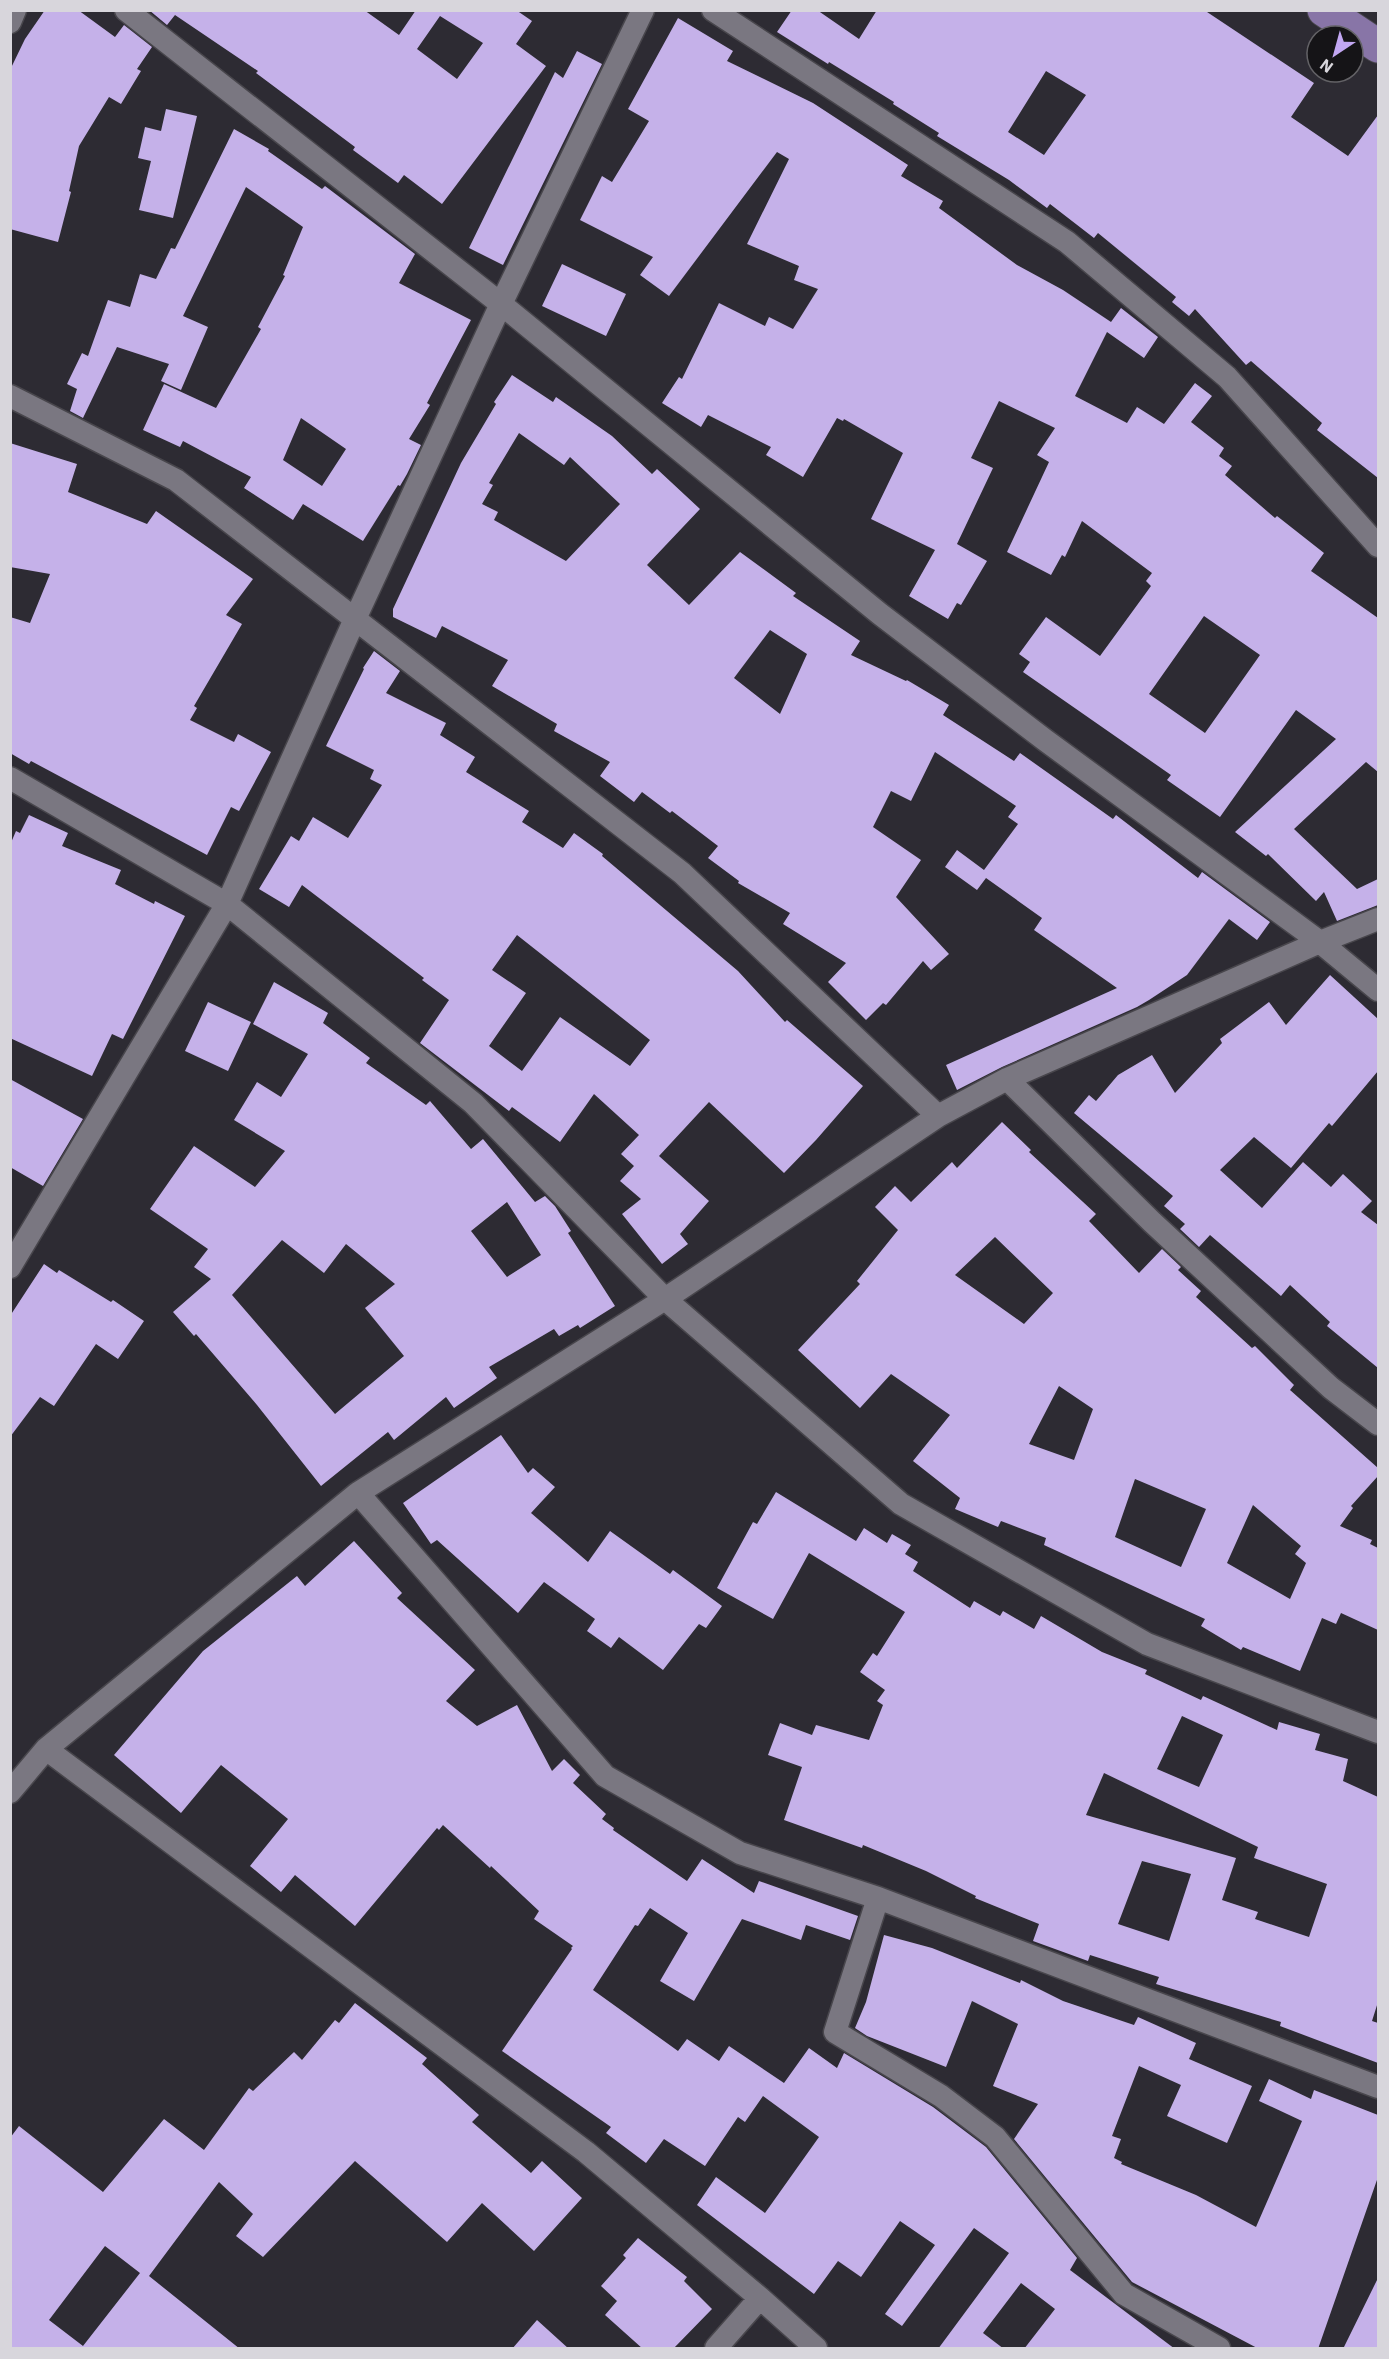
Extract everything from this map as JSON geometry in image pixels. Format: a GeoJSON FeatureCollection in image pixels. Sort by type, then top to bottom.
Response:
{"type":"FeatureCollection","features":[{"type":"Feature","properties":{"kind":"main road"},"geometry":{"type":"LineString","coordinates":[[1324,10],[1378,46]]}},
{"type":"Feature","properties":{"kind":"street"},"geometry":{"type":"LineString","coordinates":[[10,22],[15,10]]}},
{"type":"Feature","properties":{"kind":"street"},"geometry":{"type":"LineString","coordinates":[[126,10],[501,304],[880,614],[1045,740],[1320,942],[1378,990]]}},
{"type":"Feature","properties":{"kind":"street"},"geometry":{"type":"LineString","coordinates":[[10,1267],[227,904],[355,619],[501,304],[643,10]]}},
{"type":"Feature","properties":{"kind":"street"},"geometry":{"type":"LineString","coordinates":[[713,10],[1067,242],[1227,377],[1378,546]]}},
{"type":"Feature","properties":{"kind":"street"},"geometry":{"type":"LineString","coordinates":[[10,396],[176,480],[682,873],[938,1116]]}},
{"type":"Feature","properties":{"kind":"street"},"geometry":{"type":"LineString","coordinates":[[10,778],[227,904],[474,1103],[665,1299],[901,1504],[1148,1644],[1378,1732]]}},
{"type":"Feature","properties":{"kind":"street"},"geometry":{"type":"LineString","coordinates":[[10,1792],[46,1749],[358,1493],[665,1299],[938,1116],[1007,1079],[1320,942],[1378,919]]}},
{"type":"Feature","properties":{"kind":"street"},"geometry":{"type":"LineString","coordinates":[[1007,1079],[1152,1222],[1331,1388],[1378,1424]]}},
{"type":"Feature","properties":{"kind":"street"},"geometry":{"type":"LineString","coordinates":[[358,1493],[605,1776],[740,1854],[878,1898],[1378,2087]]}},
{"type":"Feature","properties":{"kind":"street"},"geometry":{"type":"LineString","coordinates":[[46,1749],[586,2152],[760,2298],[816,2349]]}},
{"type":"Feature","properties":{"kind":"street"},"geometry":{"type":"LineString","coordinates":[[878,1898],[835,2032],[940,2096],[995,2137],[1124,2294],[1219,2349]]}},
{"type":"Feature","properties":{"kind":"street"},"geometry":{"type":"LineString","coordinates":[[716,2349],[760,2298]]}},
{"type":"Feature","properties":{"kind":"building"},"geometry":{"type":"Polygon","coordinates":[[[45,10],[78,10],[115,37],[124,25],[152,47],[137,69],[141,71],[121,104],[109,97],[79,146],[69,191],[71,192],[58,242],[10,229],[10,70],[25,39],[45,10]]]}},
{"type":"Feature","properties":{"kind":"building"},"geometry":{"type":"Polygon","coordinates":[[[149,10],[364,10],[399,35],[416,10],[516,10],[532,21],[516,44],[546,66],[442,204],[404,175],[398,183],[353,150],[355,147],[256,73],[258,71],[175,15],[167,25],[149,10]],[[440,16],[417,49],[457,79],[483,43],[440,16]]]}},
{"type":"Feature","properties":{"kind":"building"},"geometry":{"type":"Polygon","coordinates":[[[792,10],[817,10],[859,39],[877,10],[1204,10],[1305,77],[1305,84],[1313,84],[1291,117],[1348,156],[1378,115],[1378,478],[1317,430],[1322,423],[1251,361],[1246,365],[1195,309],[1189,316],[1172,302],[1176,297],[1098,233],[1094,238],[1050,204],[1047,208],[1009,180],[937,136],[939,133],[893,104],[894,102],[829,62],[828,64],[777,32],[792,10]],[[1046,71],[1008,132],[1044,155],[1086,95],[1046,71]]]}},
{"type":"Feature","properties":{"kind":"building"},"geometry":{"type":"Polygon","coordinates":[[[678,18],[733,51],[727,61],[813,103],[908,165],[901,176],[943,201],[939,208],[1017,265],[1063,290],[1111,322],[1121,308],[1158,337],[1144,358],[1107,332],[1075,396],[1127,423],[1137,407],[1164,424],[1195,383],[1212,396],[1191,422],[1224,448],[1219,456],[1232,466],[1225,475],[1275,518],[1277,516],[1324,553],[1311,571],[1378,618],[1378,772],[1366,762],[1294,829],[1357,889],[1378,879],[1378,905],[1337,921],[1324,892],[1316,901],[1268,854],[1266,856],[1235,832],[1336,739],[1296,710],[1220,817],[1167,780],[1171,775],[1023,672],[1030,662],[1019,654],[1046,617],[1100,656],[1151,586],[1146,581],[1152,573],[1082,521],[1065,557],[1062,555],[1051,575],[1007,552],[1049,462],[1037,455],[1055,428],[999,401],[971,458],[993,468],[957,544],[987,561],[961,605],[957,603],[948,619],[909,596],[935,550],[871,519],[903,453],[844,419],[843,421],[837,418],[803,477],[766,455],[771,447],[708,415],[701,427],[662,403],[679,377],[682,379],[719,303],[765,326],[769,317],[793,329],[818,289],[794,280],[799,266],[747,244],[789,159],[777,152],[669,296],[640,275],[653,257],[580,220],[602,176],[612,182],[649,121],[628,109],[678,18]],[[1204,616],[1149,694],[1205,733],[1260,655],[1204,616]]]}},
{"type":"Feature","properties":{"kind":"building"},"geometry":{"type":"Polygon","coordinates":[[[577,51],[602,64],[503,265],[469,248],[555,72],[563,78],[577,51]]]}},
{"type":"Feature","properties":{"kind":"building"},"geometry":{"type":"Polygon","coordinates":[[[166,109],[197,116],[173,218],[139,210],[151,161],[138,158],[145,127],[161,131],[166,109]]]}},
{"type":"Feature","properties":{"kind":"building"},"geometry":{"type":"Polygon","coordinates":[[[234,129],[269,149],[268,151],[322,189],[325,186],[415,254],[399,283],[471,320],[427,403],[430,405],[409,439],[421,445],[407,474],[363,541],[303,504],[293,520],[244,488],[251,477],[183,441],[180,447],[143,430],[164,384],[216,408],[261,329],[258,327],[285,276],[283,275],[303,227],[246,187],[183,316],[208,327],[181,390],[161,381],[169,364],[117,347],[83,418],[70,411],[77,389],[67,384],[82,353],[88,356],[108,300],[130,307],[140,274],[156,279],[171,248],[175,249],[234,129]],[[301,418],[283,460],[322,486],[346,449],[301,418]]]}},
{"type":"Feature","properties":{"kind":"building"},"geometry":{"type":"Polygon","coordinates":[[[562,264],[626,294],[606,336],[542,306],[562,264]]]}},
{"type":"Feature","properties":{"kind":"building"},"geometry":{"type":"Polygon","coordinates":[[[512,375],[553,402],[556,397],[612,436],[652,474],[657,469],[700,509],[647,565],[689,605],[740,552],[796,593],[793,596],[860,641],[851,655],[907,680],[949,705],[943,715],[1014,761],[1020,753],[1113,819],[1116,815],[1198,878],[1202,872],[1270,922],[1257,940],[1229,919],[1187,975],[1149,1000],[957,1090],[946,1065],[1117,988],[1034,930],[1042,918],[986,878],[977,890],[945,867],[957,850],[984,870],[1018,824],[1008,817],[1016,806],[935,752],[911,801],[891,791],[873,827],[921,860],[896,897],[949,954],[931,970],[923,961],[886,1005],[883,1003],[866,1020],[828,982],[846,963],[783,924],[790,913],[738,883],[739,881],[708,858],[718,846],[672,811],[670,813],[642,792],[634,802],[600,776],[610,762],[554,731],[557,724],[492,686],[508,660],[442,626],[436,638],[393,617],[393,609],[461,463],[496,404],[494,402],[512,375]],[[519,433],[489,483],[493,485],[482,504],[498,512],[494,520],[566,561],[620,504],[570,457],[564,465],[519,433]],[[770,630],[734,678],[780,714],[807,654],[770,630]]]}},
{"type":"Feature","properties":{"kind":"building"},"geometry":{"type":"Polygon","coordinates":[[[10,443],[77,464],[68,492],[147,524],[156,511],[253,579],[226,615],[242,624],[194,706],[197,708],[190,720],[234,742],[238,734],[271,752],[239,811],[231,807],[207,855],[31,761],[29,764],[10,753],[10,617],[30,623],[50,574],[10,567],[10,443]]]}},
{"type":"Feature","properties":{"kind":"building"},"geometry":{"type":"Polygon","coordinates":[[[374,651],[400,671],[386,693],[446,723],[440,735],[475,757],[466,772],[529,811],[522,822],[563,848],[574,833],[603,854],[602,856],[738,971],[785,1022],[787,1020],[863,1086],[784,1173],[709,1102],[659,1156],[709,1201],[680,1234],[688,1244],[662,1264],[622,1214],[641,1199],[620,1181],[634,1166],[621,1154],[639,1135],[594,1094],[560,1142],[512,1107],[509,1111],[420,1043],[449,1000],[422,980],[424,978],[302,885],[289,907],[259,889],[291,836],[299,841],[313,817],[348,838],[382,785],[370,779],[374,770],[326,746],[363,668],[374,651]],[[517,935],[492,970],[526,993],[489,1046],[522,1071],[560,1017],[630,1066],[650,1040],[517,935]]]}},
{"type":"Feature","properties":{"kind":"building"},"geometry":{"type":"Polygon","coordinates":[[[29,815],[68,833],[62,846],[121,870],[115,884],[154,904],[155,901],[185,916],[123,1039],[112,1034],[92,1076],[10,1038],[10,845],[16,831],[20,833],[29,815]]]}},
{"type":"Feature","properties":{"kind":"building"},"geometry":{"type":"Polygon","coordinates":[[[1330,975],[1378,1019],[1378,1071],[1332,1126],[1329,1123],[1291,1168],[1254,1137],[1220,1170],[1262,1208],[1303,1162],[1331,1187],[1343,1174],[1372,1201],[1361,1212],[1378,1225],[1378,1368],[1327,1326],[1330,1322],[1290,1285],[1281,1296],[1210,1235],[1199,1247],[1180,1229],[1185,1224],[1164,1206],[1173,1196],[1074,1113],[1089,1095],[1096,1101],[1118,1075],[1152,1055],[1175,1093],[1222,1043],[1220,1039],[1269,1002],[1286,1025],[1330,975]]]}},
{"type":"Feature","properties":{"kind":"building"},"geometry":{"type":"Polygon","coordinates":[[[274,982],[328,1013],[323,1023],[370,1058],[366,1063],[426,1105],[430,1101],[471,1149],[483,1139],[535,1202],[545,1196],[555,1206],[571,1231],[568,1233],[615,1306],[580,1328],[578,1325],[559,1336],[554,1329],[489,1367],[497,1378],[454,1408],[446,1397],[394,1440],[388,1432],[321,1486],[257,1405],[196,1334],[194,1336],[173,1312],[211,1279],[194,1267],[208,1249],[150,1209],[194,1146],[255,1187],[285,1151],[234,1120],[257,1082],[281,1097],[308,1054],[253,1024],[274,982]],[[507,1202],[471,1231],[507,1277],[541,1255],[507,1202]],[[282,1240],[232,1295],[335,1414],[404,1356],[365,1308],[395,1284],[346,1244],[324,1273],[282,1240]]]}},
{"type":"Feature","properties":{"kind":"building"},"geometry":{"type":"Polygon","coordinates":[[[208,1002],[251,1022],[228,1071],[185,1051],[208,1002]]]}},
{"type":"Feature","properties":{"kind":"building"},"geometry":{"type":"Polygon","coordinates":[[[10,1079],[83,1119],[43,1186],[10,1167],[10,1079]]]}},
{"type":"Feature","properties":{"kind":"building"},"geometry":{"type":"Polygon","coordinates":[[[1002,1122],[1031,1150],[1029,1152],[1096,1214],[1089,1221],[1139,1273],[1162,1249],[1181,1267],[1178,1270],[1201,1291],[1196,1297],[1252,1348],[1255,1346],[1294,1385],[1290,1390],[1378,1468],[1378,1476],[1351,1506],[1353,1508],[1340,1526],[1372,1540],[1370,1544],[1378,1548],[1378,1630],[1341,1613],[1336,1624],[1322,1618],[1300,1671],[1243,1647],[1241,1650],[1201,1626],[1205,1619],[1044,1545],[1046,1538],[1001,1521],[998,1527],[955,1509],[960,1498],[913,1461],[950,1415],[891,1374],[860,1408],[798,1350],[860,1284],[857,1281],[898,1230],[875,1207],[895,1186],[911,1202],[952,1162],[957,1168],[1002,1122]],[[995,1237],[955,1275],[1024,1324],[1053,1293],[995,1237]],[[1059,1386],[1029,1444],[1074,1460],[1093,1409],[1059,1386]],[[1135,1479],[1115,1537],[1181,1567],[1206,1509],[1135,1479]],[[1253,1505],[1227,1563],[1290,1599],[1306,1563],[1295,1554],[1301,1546],[1253,1505]]]}},
{"type":"Feature","properties":{"kind":"building"},"geometry":{"type":"Polygon","coordinates":[[[44,1264],[57,1273],[59,1270],[111,1302],[113,1300],[144,1321],[118,1359],[96,1344],[54,1406],[40,1397],[10,1437],[10,1316],[44,1264]]]}},
{"type":"Feature","properties":{"kind":"building"},"geometry":{"type":"Polygon","coordinates":[[[501,1435],[528,1473],[533,1468],[555,1487],[531,1513],[588,1562],[610,1531],[670,1574],[673,1570],[722,1606],[706,1628],[699,1624],[663,1670],[619,1637],[611,1648],[587,1631],[595,1619],[544,1582],[518,1613],[437,1540],[431,1544],[403,1503],[501,1435]]]}},
{"type":"Feature","properties":{"kind":"building"},"geometry":{"type":"Polygon","coordinates":[[[776,1492],[856,1541],[864,1528],[887,1543],[892,1534],[911,1545],[905,1554],[918,1562],[913,1571],[970,1608],[974,1601],[1000,1616],[1003,1611],[1034,1629],[1041,1616],[1102,1652],[1147,1670],[1145,1674],[1201,1700],[1203,1696],[1277,1730],[1279,1722],[1320,1734],[1315,1750],[1348,1759],[1343,1781],[1378,1797],[1378,2002],[1372,2021],[1378,2023],[1378,2063],[1280,2026],[1281,2022],[1156,1984],[1159,1977],[1090,1955],[1088,1961],[1033,1941],[1039,1924],[975,1898],[976,1896],[926,1871],[863,1845],[862,1848],[784,1820],[802,1767],[768,1755],[780,1723],[812,1735],[816,1725],[869,1740],[883,1705],[877,1701],[885,1690],[860,1672],[873,1653],[877,1656],[905,1612],[809,1553],[773,1619],[717,1588],[753,1522],[757,1524],[776,1492]],[[1182,1716],[1157,1769],[1199,1787],[1223,1735],[1182,1716]],[[1104,1773],[1086,1815],[1236,1858],[1222,1900],[1258,1912],[1255,1919],[1309,1937],[1327,1884],[1254,1858],[1258,1847],[1104,1773]],[[1142,1861],[1118,1924],[1169,1941],[1191,1874],[1142,1861]]]}},
{"type":"Feature","properties":{"kind":"building"},"geometry":{"type":"Polygon","coordinates":[[[354,1541],[402,1593],[397,1598],[475,1670],[446,1701],[477,1726],[517,1705],[552,1771],[564,1759],[580,1775],[573,1783],[606,1814],[602,1819],[614,1828],[613,1830],[687,1881],[702,1859],[754,1893],[759,1881],[858,1916],[850,1940],[806,1925],[801,1940],[742,1919],[694,2001],[660,1981],[688,1933],[650,1908],[638,1926],[635,1925],[593,1990],[678,2051],[687,2039],[719,2061],[729,2046],[784,2083],[809,2048],[837,2068],[844,2053],[933,2107],[986,2147],[1077,2258],[1070,2270],[1175,2349],[1024,2349],[1055,2309],[1021,2283],[983,2333],[1004,2349],[938,2349],[1009,2253],[974,2228],[902,2326],[885,2314],[935,2245],[900,2221],[861,2277],[838,2261],[814,2294],[697,2205],[716,2177],[765,2213],[819,2137],[763,2096],[745,2122],[738,2117],[705,2166],[664,2139],[646,2163],[606,2133],[611,2127],[502,2051],[573,1946],[534,1919],[539,1911],[443,1825],[439,1830],[437,1828],[355,1926],[295,1875],[281,1892],[250,1866],[288,1819],[221,1765],[181,1813],[114,1755],[203,1651],[297,1576],[305,1586],[354,1541]]]}},
{"type":"Feature","properties":{"kind":"building"},"geometry":{"type":"Polygon","coordinates":[[[884,1935],[932,1948],[1020,1983],[1021,1980],[1063,2001],[1134,2025],[1138,2017],[1196,2043],[1189,2059],[1252,2086],[1227,2143],[1167,2116],[1181,2085],[1139,2066],[1112,2136],[1121,2139],[1114,2158],[1122,2162],[1121,2164],[1196,2195],[1256,2227],[1302,2121],[1259,2101],[1269,2079],[1311,2099],[1314,2090],[1378,2115],[1378,2177],[1318,2349],[1259,2349],[1132,2282],[1014,2139],[1038,2104],[993,2086],[1018,2024],[972,2001],[946,2067],[867,2036],[855,2028],[866,2002],[884,1935]]]}},
{"type":"Feature","properties":{"kind":"building"},"geometry":{"type":"Polygon","coordinates":[[[355,2003],[427,2058],[422,2064],[479,2115],[472,2122],[531,2173],[542,2161],[582,2198],[534,2251],[482,2203],[447,2242],[355,2161],[263,2257],[236,2236],[253,2214],[219,2182],[149,2276],[240,2349],[10,2349],[10,2138],[19,2126],[103,2192],[164,2119],[204,2150],[249,2088],[253,2091],[294,2052],[302,2060],[335,2020],[339,2023],[355,2003]],[[105,2246],[49,2320],[83,2346],[140,2273],[105,2246]]]}},
{"type":"Feature","properties":{"kind":"building"},"geometry":{"type":"Polygon","coordinates":[[[638,2238],[687,2277],[684,2281],[712,2309],[673,2349],[643,2349],[605,2315],[617,2301],[601,2286],[626,2258],[623,2255],[638,2238]]]}},
{"type":"Feature","properties":{"kind":"building"},"geometry":{"type":"Polygon","coordinates":[[[1378,2278],[1378,2349],[1343,2349],[1378,2278]]]}},
{"type":"Feature","properties":{"kind":"building"},"geometry":{"type":"Polygon","coordinates":[[[537,2320],[569,2349],[512,2349],[537,2320]]]}}]}
